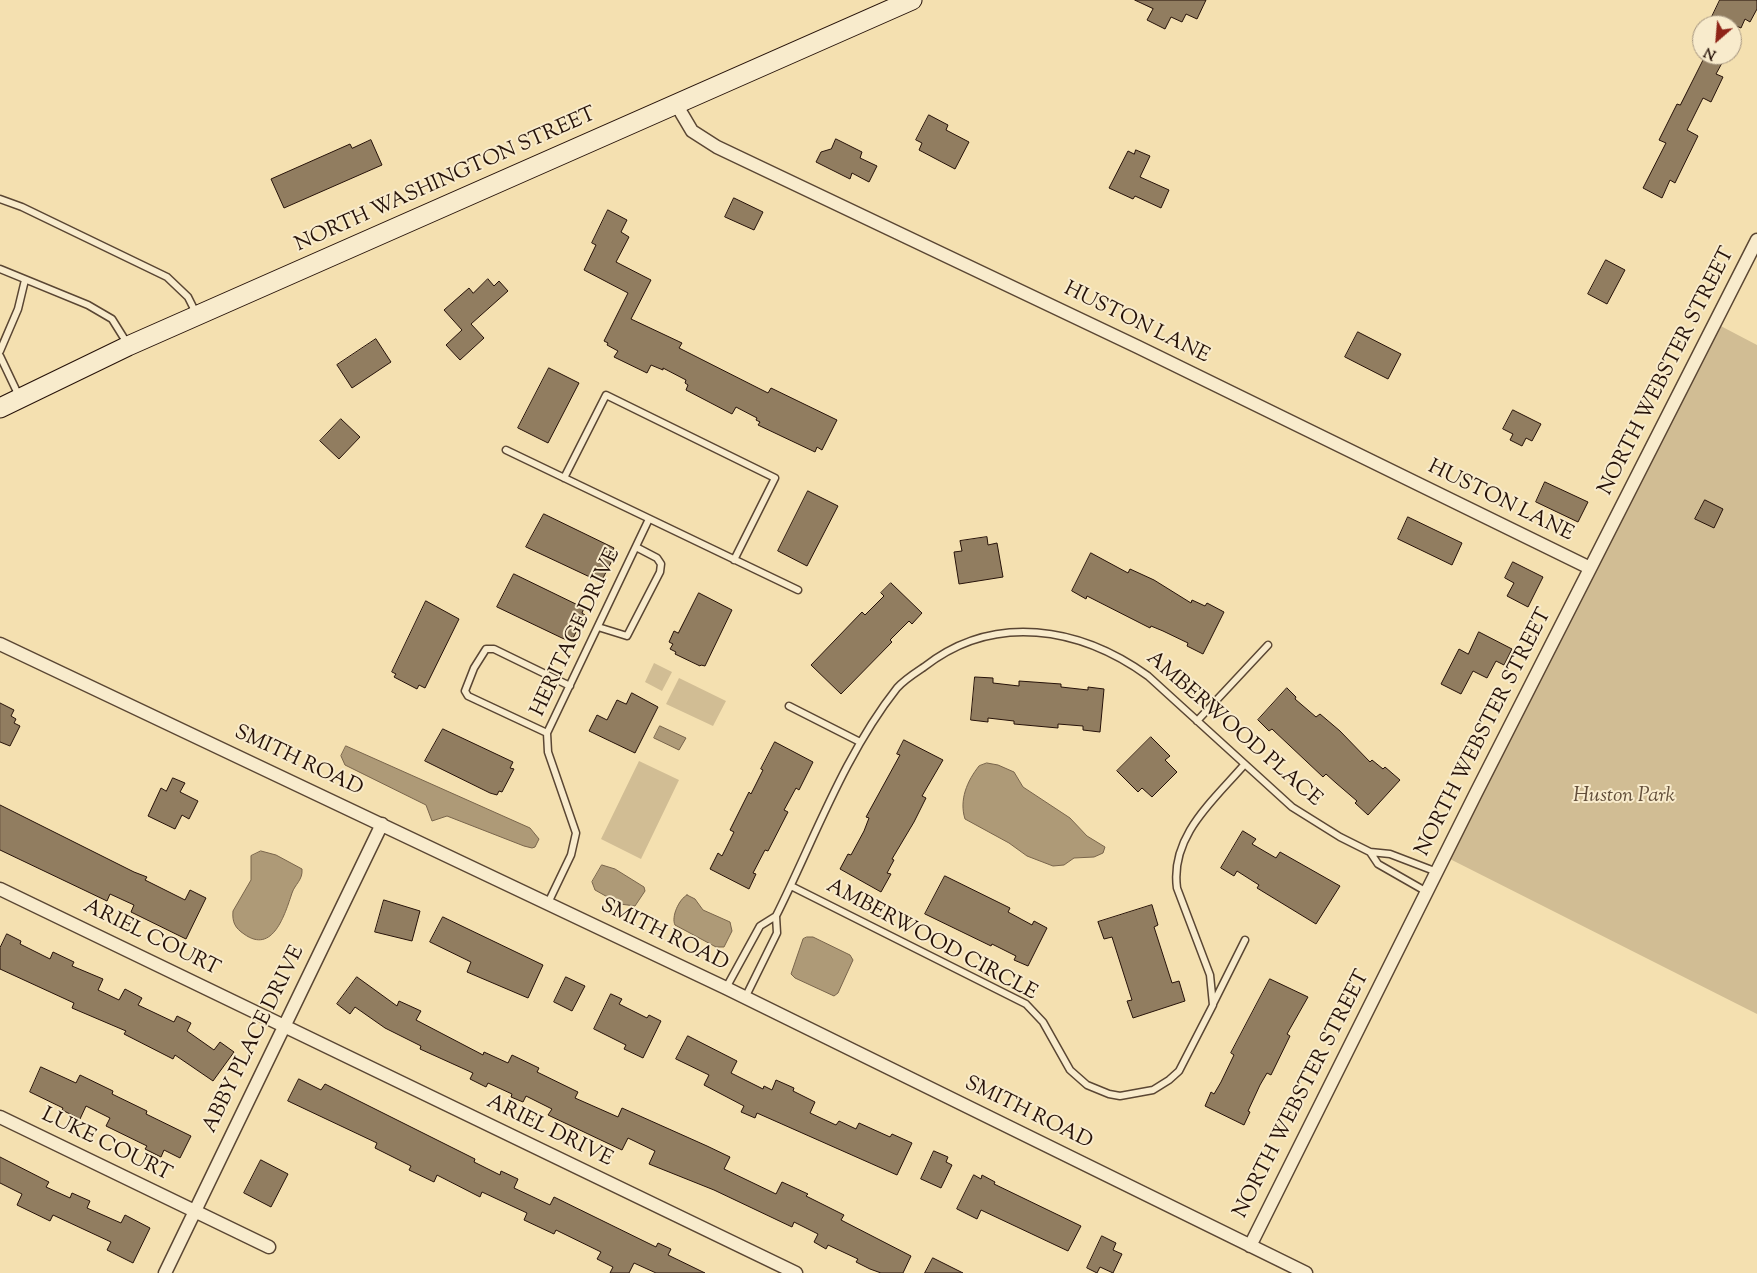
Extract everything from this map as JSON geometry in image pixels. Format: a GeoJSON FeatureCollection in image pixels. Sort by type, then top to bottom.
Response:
{"type":"FeatureCollection","features":[{"type":"Feature","properties":{"kind":"main road","name":"NORTH WASHINGTON STREET"},"geometry":{"type":"LineString","coordinates":[[0,408],[128,346],[912,0]]}},
{"type":"Feature","properties":{"kind":"street","name":"HUSTON LANE"},"geometry":{"type":"LineString","coordinates":[[676,104],[692,131],[716,147],[1138,347],[1590,568]]}},
{"type":"Feature","properties":{"kind":"street","name":"NORTH WEBSTER STREET"},"geometry":{"type":"LineString","coordinates":[[1250,1246],[1590,568],[1757,240]]}},
{"type":"Feature","properties":{"kind":"street","name":"SMITH ROAD"},"geometry":{"type":"LineString","coordinates":[[0,644],[726,988],[1306,1273]]}},
{"type":"Feature","properties":{"kind":"street","name":"ABBY PLACE DRIVE"},"geometry":{"type":"LineString","coordinates":[[165,1273],[382,824]]}},
{"type":"Feature","properties":{"kind":"street","name":"ARIEL COURT"},"geometry":{"type":"LineString","coordinates":[[0,889],[284,1026]]}},
{"type":"Feature","properties":{"kind":"street","name":"ARIEL DRIVE"},"geometry":{"type":"LineString","coordinates":[[284,1026],[796,1273]]}},
{"type":"Feature","properties":{"kind":"street","name":"LUKE COURT"},"geometry":{"type":"LineString","coordinates":[[0,1117],[269,1247]]}},
{"type":"Feature","properties":{"kind":"lane"},"geometry":{"type":"LineString","coordinates":[[0,199],[22,207],[159,272],[188,297],[197,316]]}},
{"type":"Feature","properties":{"kind":"lane"},"geometry":{"type":"LineString","coordinates":[[0,269],[88,306],[112,319],[128,346]]}},
{"type":"Feature","properties":{"kind":"lane"},"geometry":{"type":"LineString","coordinates":[[0,351],[18,309],[25,280]]}},
{"type":"Feature","properties":{"kind":"lane"},"geometry":{"type":"LineString","coordinates":[[0,356],[20,398]]}},
{"type":"Feature","properties":{"kind":"lane"},"geometry":{"type":"LineString","coordinates":[[564,478],[606,395],[775,478],[734,560]]}},
{"type":"Feature","properties":{"kind":"lane"},"geometry":{"type":"LineString","coordinates":[[506,450],[798,590]]}},
{"type":"Feature","properties":{"kind":"lane","name":"HERITAGE DRIVE"},"geometry":{"type":"LineString","coordinates":[[548,903],[571,855],[576,833],[548,752],[547,733],[649,519]]}},
{"type":"Feature","properties":{"kind":"lane"},"geometry":{"type":"LineString","coordinates":[[598,627],[627,636],[660,572],[661,564],[657,558],[636,547]]}},
{"type":"Feature","properties":{"kind":"lane","name":"AMBERWOOD PLACE"},"geometry":{"type":"LineString","coordinates":[[745,998],[777,932],[776,916],[860,742],[898,686],[937,656],[966,642],[994,634],[1019,631],[1049,633],[1095,644],[1124,659],[1148,676],[1292,807],[1340,837],[1370,852],[1390,854],[1437,872]]}},
{"type":"Feature","properties":{"kind":"lane"},"geometry":{"type":"LineString","coordinates":[[1197,721],[1268,645]]}},
{"type":"Feature","properties":{"kind":"lane"},"geometry":{"type":"LineString","coordinates":[[547,733],[468,696],[466,691],[474,668],[486,649],[494,649],[570,686]]}},
{"type":"Feature","properties":{"kind":"lane"},"geometry":{"type":"LineString","coordinates":[[789,706],[860,742]]}},
{"type":"Feature","properties":{"kind":"lane"},"geometry":{"type":"LineString","coordinates":[[1212,1005],[1210,975],[1176,888],[1175,876],[1181,847],[1191,826],[1244,765]]}},
{"type":"Feature","properties":{"kind":"lane","name":"AMBERWOOD PLACE"},"geometry":{"type":"LineString","coordinates":[[1370,852],[1378,864],[1427,892]]}},
{"type":"Feature","properties":{"kind":"lane","name":"AMBERWOOD CIRCLE"},"geometry":{"type":"LineString","coordinates":[[791,886],[1026,1004],[1043,1022],[1070,1070],[1087,1085],[1109,1094],[1120,1096],[1153,1090],[1179,1071],[1245,940]]}},
{"type":"Feature","properties":{"kind":"lane","name":"AMBERWOOD PLACE"},"geometry":{"type":"LineString","coordinates":[[726,988],[760,926],[776,916]]}},
{"type":"Feature","properties":{"kind":"green space","name":"Huston Park"},"geometry":{"type":"Polygon","coordinates":[[[1715,323],[1757,345],[1757,1014],[1444,856],[1715,323]]]}},
{"type":"Feature","properties":{"kind":"green space"},"geometry":{"type":"Polygon","coordinates":[[[654,663],[672,672],[662,691],[645,682],[654,663]]]}},
{"type":"Feature","properties":{"kind":"green space"},"geometry":{"type":"Polygon","coordinates":[[[679,678],[726,701],[713,726],[666,704],[679,678]]]}},
{"type":"Feature","properties":{"kind":"green space"},"geometry":{"type":"Polygon","coordinates":[[[639,761],[679,780],[641,859],[601,839],[639,761]]]}},
{"type":"Feature","properties":{"kind":"shaded area"},"geometry":{"type":"Polygon","coordinates":[[[660,726],[686,738],[679,750],[654,738],[660,726]]]}},
{"type":"Feature","properties":{"kind":"shaded area"},"geometry":{"type":"Polygon","coordinates":[[[346,746],[530,828],[539,839],[535,847],[524,846],[447,816],[432,821],[426,805],[345,765],[341,756],[346,746]]]}},
{"type":"Feature","properties":{"kind":"shaded area"},"geometry":{"type":"Polygon","coordinates":[[[987,763],[998,765],[1014,772],[1023,787],[1070,818],[1087,836],[1105,847],[1103,853],[1094,857],[1074,858],[1064,865],[1053,866],[1027,856],[1009,843],[965,819],[963,805],[965,791],[979,766],[987,763]]]}},
{"type":"Feature","properties":{"kind":"shaded area"},"geometry":{"type":"Polygon","coordinates":[[[261,851],[276,855],[302,869],[300,879],[293,890],[286,911],[276,929],[270,936],[263,939],[254,939],[236,927],[233,911],[251,880],[251,856],[261,851]]]}},
{"type":"Feature","properties":{"kind":"shaded area"},"geometry":{"type":"Polygon","coordinates":[[[602,865],[615,869],[644,887],[645,891],[635,906],[620,904],[595,890],[592,882],[602,865]]]}},
{"type":"Feature","properties":{"kind":"shaded area"},"geometry":{"type":"Polygon","coordinates":[[[687,895],[695,899],[703,910],[730,922],[732,931],[724,947],[716,947],[675,925],[676,909],[681,900],[687,895]]]}},
{"type":"Feature","properties":{"kind":"shaded area"},"geometry":{"type":"Polygon","coordinates":[[[813,937],[850,955],[853,960],[838,993],[834,996],[795,978],[791,974],[803,939],[813,937]]]}},
{"type":"Feature","properties":{"kind":"building"},"geometry":{"type":"Polygon","coordinates":[[[1135,0],[1206,0],[1197,19],[1186,14],[1182,22],[1171,17],[1165,29],[1147,20],[1153,9],[1135,0]]]}},
{"type":"Feature","properties":{"kind":"building"},"geometry":{"type":"Polygon","coordinates":[[[1720,0],[1757,0],[1757,9],[1750,22],[1745,19],[1742,26],[1742,15],[1713,15],[1720,0]]]}},
{"type":"Feature","properties":{"kind":"building"},"geometry":{"type":"Polygon","coordinates":[[[1701,65],[1721,65],[1716,74],[1723,77],[1711,102],[1703,98],[1687,130],[1698,136],[1675,183],[1670,180],[1662,198],[1643,188],[1666,143],[1659,140],[1677,104],[1680,105],[1701,65]]]}},
{"type":"Feature","properties":{"kind":"building"},"geometry":{"type":"Polygon","coordinates":[[[929,115],[948,125],[946,130],[969,142],[955,169],[919,150],[922,143],[916,140],[929,115]]]}},
{"type":"Feature","properties":{"kind":"building"},"geometry":{"type":"Polygon","coordinates":[[[836,139],[862,152],[860,158],[877,166],[869,182],[852,173],[850,179],[816,162],[821,152],[831,149],[836,139]]]}},
{"type":"Feature","properties":{"kind":"building"},"geometry":{"type":"Polygon","coordinates":[[[371,140],[382,165],[284,208],[271,179],[350,144],[352,148],[371,140]]]}},
{"type":"Feature","properties":{"kind":"building"},"geometry":{"type":"Polygon","coordinates":[[[1136,150],[1150,156],[1140,177],[1169,190],[1161,208],[1135,196],[1133,199],[1109,188],[1128,151],[1134,154],[1136,150]]]}},
{"type":"Feature","properties":{"kind":"building"},"geometry":{"type":"Polygon","coordinates":[[[734,198],[763,212],[754,230],[725,217],[734,198]]]}},
{"type":"Feature","properties":{"kind":"building"},"geometry":{"type":"Polygon","coordinates":[[[608,210],[627,220],[621,232],[629,237],[616,262],[651,280],[631,319],[682,343],[679,348],[768,393],[771,388],[837,420],[822,450],[817,447],[815,452],[758,425],[760,422],[756,420],[757,418],[736,407],[732,414],[686,390],[688,385],[685,383],[686,380],[663,368],[663,370],[651,365],[647,373],[614,357],[618,351],[607,345],[608,343],[604,341],[628,293],[584,270],[596,245],[592,243],[608,210]]]}},
{"type":"Feature","properties":{"kind":"building"},"geometry":{"type":"Polygon","coordinates":[[[1606,260],[1625,270],[1607,304],[1588,294],[1606,260]]]}},
{"type":"Feature","properties":{"kind":"building"},"geometry":{"type":"Polygon","coordinates":[[[488,279],[494,286],[499,281],[508,291],[471,324],[484,338],[460,360],[446,345],[462,330],[444,310],[469,288],[473,293],[488,279]]]}},
{"type":"Feature","properties":{"kind":"building"},"geometry":{"type":"Polygon","coordinates":[[[1358,332],[1401,354],[1388,379],[1345,357],[1358,332]]]}},
{"type":"Feature","properties":{"kind":"building"},"geometry":{"type":"Polygon","coordinates":[[[376,339],[391,362],[352,388],[337,365],[376,339]]]}},
{"type":"Feature","properties":{"kind":"building"},"geometry":{"type":"Polygon","coordinates":[[[549,368],[579,383],[548,443],[518,428],[549,368]]]}},
{"type":"Feature","properties":{"kind":"building"},"geometry":{"type":"Polygon","coordinates":[[[1513,410],[1541,424],[1532,441],[1526,438],[1522,446],[1510,440],[1513,434],[1503,429],[1513,410]]]}},
{"type":"Feature","properties":{"kind":"building"},"geometry":{"type":"Polygon","coordinates":[[[341,419],[360,437],[339,459],[320,441],[341,419]]]}},
{"type":"Feature","properties":{"kind":"building"},"geometry":{"type":"Polygon","coordinates":[[[1545,482],[1588,502],[1578,522],[1536,502],[1545,482]]]}},
{"type":"Feature","properties":{"kind":"building"},"geometry":{"type":"Polygon","coordinates":[[[808,491],[838,506],[807,566],[778,551],[808,491]]]}},
{"type":"Feature","properties":{"kind":"building"},"geometry":{"type":"Polygon","coordinates":[[[1705,500],[1723,509],[1714,528],[1695,519],[1705,500]]]}},
{"type":"Feature","properties":{"kind":"building"},"geometry":{"type":"Polygon","coordinates":[[[544,514],[614,548],[611,553],[615,555],[603,578],[600,577],[598,581],[526,547],[544,514]]]}},
{"type":"Feature","properties":{"kind":"building"},"geometry":{"type":"Polygon","coordinates":[[[1408,517],[1462,543],[1452,565],[1398,539],[1408,517]]]}},
{"type":"Feature","properties":{"kind":"building"},"geometry":{"type":"Polygon","coordinates":[[[987,537],[988,545],[997,543],[1003,577],[959,584],[954,552],[962,551],[960,541],[987,537]]]}},
{"type":"Feature","properties":{"kind":"building"},"geometry":{"type":"Polygon","coordinates":[[[1091,553],[1128,573],[1130,569],[1154,580],[1191,603],[1192,600],[1205,606],[1207,603],[1224,612],[1203,654],[1187,646],[1188,643],[1151,626],[1150,628],[1087,596],[1086,599],[1072,591],[1091,553]]]}},
{"type":"Feature","properties":{"kind":"building"},"geometry":{"type":"Polygon","coordinates":[[[1513,562],[1543,577],[1528,607],[1507,596],[1514,583],[1505,578],[1513,562]]]}},
{"type":"Feature","properties":{"kind":"building"},"geometry":{"type":"Polygon","coordinates":[[[514,574],[584,608],[582,613],[585,615],[573,638],[571,637],[569,641],[497,607],[514,574]]]}},
{"type":"Feature","properties":{"kind":"building"},"geometry":{"type":"Polygon","coordinates":[[[891,583],[922,613],[912,624],[909,621],[890,640],[892,642],[841,694],[811,665],[862,612],[865,615],[884,596],[881,593],[891,583]]]}},
{"type":"Feature","properties":{"kind":"building"},"geometry":{"type":"Polygon","coordinates":[[[699,593],[732,610],[705,666],[700,666],[675,654],[676,652],[670,649],[673,644],[669,642],[674,631],[678,633],[699,593]]]}},
{"type":"Feature","properties":{"kind":"building"},"geometry":{"type":"Polygon","coordinates":[[[426,601],[459,619],[425,688],[419,685],[417,689],[394,677],[396,674],[392,672],[426,601]]]}},
{"type":"Feature","properties":{"kind":"building"},"geometry":{"type":"Polygon","coordinates":[[[1479,632],[1512,649],[1504,665],[1496,661],[1487,678],[1473,671],[1461,694],[1441,684],[1459,649],[1468,654],[1479,632]]]}},
{"type":"Feature","properties":{"kind":"building"},"geometry":{"type":"Polygon","coordinates":[[[975,677],[993,678],[993,683],[1019,686],[1019,681],[1061,684],[1061,687],[1088,690],[1088,687],[1104,689],[1100,732],[1083,730],[1083,726],[1058,724],[1058,728],[1014,724],[1014,721],[988,718],[988,722],[971,720],[975,677]]]}},
{"type":"Feature","properties":{"kind":"building"},"geometry":{"type":"Polygon","coordinates":[[[1287,688],[1296,697],[1295,699],[1316,717],[1320,714],[1340,731],[1370,762],[1372,760],[1383,769],[1385,767],[1400,780],[1368,815],[1355,803],[1357,801],[1326,774],[1323,777],[1272,729],[1269,731],[1258,720],[1287,688]]]}},
{"type":"Feature","properties":{"kind":"building"},"geometry":{"type":"Polygon","coordinates":[[[632,693],[658,707],[635,753],[589,731],[597,715],[607,720],[617,700],[626,704],[632,693]]]}},
{"type":"Feature","properties":{"kind":"building"},"geometry":{"type":"Polygon","coordinates":[[[0,703],[14,710],[11,716],[16,719],[14,723],[20,726],[10,746],[0,742],[0,703]]]}},
{"type":"Feature","properties":{"kind":"building"},"geometry":{"type":"Polygon","coordinates":[[[443,729],[513,762],[510,768],[514,769],[502,792],[499,791],[497,795],[490,793],[425,761],[443,729]]]}},
{"type":"Feature","properties":{"kind":"building"},"geometry":{"type":"Polygon","coordinates":[[[1151,737],[1170,756],[1165,760],[1177,772],[1152,797],[1142,788],[1138,792],[1117,771],[1151,737]]]}},
{"type":"Feature","properties":{"kind":"building"},"geometry":{"type":"Polygon","coordinates":[[[904,740],[943,760],[922,796],[926,798],[914,822],[892,859],[894,860],[887,873],[891,874],[881,892],[840,869],[848,854],[851,855],[864,831],[869,818],[866,817],[900,755],[897,754],[904,740]]]}},
{"type":"Feature","properties":{"kind":"building"},"geometry":{"type":"Polygon","coordinates":[[[775,742],[813,762],[799,790],[796,788],[784,810],[788,812],[768,851],[765,850],[753,873],[756,874],[749,889],[710,869],[718,853],[722,856],[734,832],[730,830],[749,792],[751,794],[775,742]]]}},
{"type":"Feature","properties":{"kind":"building"},"geometry":{"type":"Polygon","coordinates":[[[173,778],[185,783],[180,792],[198,801],[189,819],[182,815],[175,829],[148,816],[161,788],[166,791],[173,778]]]}},
{"type":"Feature","properties":{"kind":"building"},"geometry":{"type":"Polygon","coordinates":[[[0,805],[147,877],[145,880],[185,900],[190,890],[206,898],[186,939],[131,912],[134,905],[110,894],[107,901],[0,850],[0,805]]]}},
{"type":"Feature","properties":{"kind":"building"},"geometry":{"type":"Polygon","coordinates":[[[1243,831],[1256,839],[1252,844],[1276,858],[1280,852],[1340,886],[1316,924],[1257,888],[1259,885],[1237,871],[1234,876],[1221,868],[1243,831]]]}},
{"type":"Feature","properties":{"kind":"building"},"geometry":{"type":"Polygon","coordinates":[[[945,876],[1010,908],[1008,912],[1032,925],[1034,921],[1047,928],[1028,966],[1014,960],[1016,956],[925,914],[945,876]]]}},
{"type":"Feature","properties":{"kind":"building"},"geometry":{"type":"Polygon","coordinates":[[[384,900],[420,911],[412,941],[375,932],[384,900]]]}},
{"type":"Feature","properties":{"kind":"building"},"geometry":{"type":"Polygon","coordinates":[[[1152,905],[1158,925],[1154,927],[1172,983],[1179,981],[1185,1001],[1133,1018],[1127,1001],[1132,1000],[1112,937],[1104,939],[1098,922],[1152,905]]]}},
{"type":"Feature","properties":{"kind":"building"},"geometry":{"type":"Polygon","coordinates":[[[443,917],[543,965],[528,998],[467,972],[471,962],[430,942],[443,917]]]}},
{"type":"Feature","properties":{"kind":"building"},"geometry":{"type":"Polygon","coordinates":[[[7,934],[21,941],[20,944],[50,959],[53,952],[74,962],[72,966],[103,979],[98,990],[119,1000],[125,989],[142,998],[138,1005],[174,1022],[177,1016],[191,1023],[187,1031],[214,1050],[220,1042],[234,1052],[213,1081],[175,1055],[173,1059],[124,1034],[126,1031],[72,1008],[74,1003],[0,969],[0,948],[7,934]]]}},
{"type":"Feature","properties":{"kind":"building"},"geometry":{"type":"Polygon","coordinates":[[[357,977],[397,1006],[399,1001],[421,1011],[416,1020],[483,1055],[484,1052],[508,1063],[512,1055],[539,1068],[537,1072],[578,1092],[575,1098],[618,1117],[622,1108],[707,1146],[730,1157],[724,1169],[776,1194],[782,1182],[808,1194],[806,1196],[844,1215],[841,1220],[911,1256],[903,1273],[881,1273],[856,1262],[858,1259],[828,1245],[826,1249],[814,1242],[818,1234],[794,1222],[792,1227],[714,1190],[649,1164],[655,1151],[628,1138],[622,1150],[548,1115],[552,1109],[526,1096],[523,1102],[511,1097],[512,1094],[488,1083],[486,1087],[470,1079],[473,1073],[420,1049],[421,1046],[385,1028],[355,1007],[350,1014],[337,1004],[357,977]]]}},
{"type":"Feature","properties":{"kind":"building"},"geometry":{"type":"Polygon","coordinates":[[[566,977],[585,986],[572,1011],[554,1002],[566,977]]]}},
{"type":"Feature","properties":{"kind":"building"},"geometry":{"type":"Polygon","coordinates":[[[1270,979],[1308,997],[1287,1034],[1290,1036],[1271,1075],[1267,1073],[1260,1085],[1244,1125],[1205,1106],[1211,1092],[1214,1094],[1221,1082],[1234,1055],[1231,1053],[1270,979]]]}},
{"type":"Feature","properties":{"kind":"building"},"geometry":{"type":"Polygon","coordinates":[[[611,994],[622,999],[619,1004],[647,1018],[649,1015],[661,1021],[643,1058],[624,1049],[626,1045],[594,1029],[611,994]]]}},
{"type":"Feature","properties":{"kind":"building"},"geometry":{"type":"Polygon","coordinates":[[[688,1036],[737,1061],[731,1073],[763,1089],[764,1086],[772,1090],[776,1080],[794,1088],[793,1091],[815,1102],[810,1113],[836,1125],[839,1121],[856,1129],[859,1123],[890,1137],[892,1134],[912,1143],[897,1175],[757,1113],[755,1118],[741,1112],[744,1106],[704,1085],[709,1075],[676,1059],[688,1036]]]}},
{"type":"Feature","properties":{"kind":"building"},"geometry":{"type":"Polygon","coordinates":[[[41,1067],[76,1083],[80,1075],[113,1091],[112,1094],[147,1111],[146,1114],[191,1136],[180,1158],[164,1150],[161,1157],[145,1149],[147,1146],[106,1126],[110,1118],[86,1106],[80,1119],[62,1110],[63,1108],[30,1092],[41,1067]]]}},
{"type":"Feature","properties":{"kind":"building"},"geometry":{"type":"Polygon","coordinates":[[[299,1079],[321,1090],[325,1084],[475,1159],[474,1162],[500,1175],[501,1171],[518,1179],[514,1188],[550,1205],[554,1197],[656,1247],[658,1243],[671,1249],[668,1255],[705,1273],[656,1273],[634,1263],[629,1273],[610,1273],[613,1267],[597,1259],[601,1252],[556,1230],[554,1234],[524,1220],[527,1213],[482,1192],[480,1197],[437,1175],[434,1182],[409,1170],[411,1166],[375,1148],[377,1143],[288,1101],[299,1079]]]}},
{"type":"Feature","properties":{"kind":"building"},"geometry":{"type":"Polygon","coordinates":[[[934,1151],[948,1157],[946,1162],[952,1165],[941,1188],[921,1179],[934,1151]]]}},
{"type":"Feature","properties":{"kind":"building"},"geometry":{"type":"Polygon","coordinates":[[[0,1157],[49,1182],[46,1187],[70,1198],[72,1193],[90,1201],[87,1208],[121,1223],[125,1215],[150,1228],[133,1263],[107,1250],[111,1242],[53,1215],[50,1221],[17,1205],[22,1194],[0,1183],[0,1157]]]}},
{"type":"Feature","properties":{"kind":"building"},"geometry":{"type":"Polygon","coordinates":[[[261,1160],[288,1174],[271,1207],[244,1193],[261,1160]]]}},
{"type":"Feature","properties":{"kind":"building"},"geometry":{"type":"Polygon","coordinates":[[[974,1175],[981,1179],[982,1175],[995,1182],[994,1184],[1081,1226],[1068,1251],[981,1210],[977,1219],[957,1209],[974,1175]]]}},
{"type":"Feature","properties":{"kind":"building"},"geometry":{"type":"Polygon","coordinates":[[[1102,1236],[1116,1243],[1113,1250],[1122,1254],[1113,1273],[1100,1267],[1097,1273],[1087,1268],[1102,1236]]]}},
{"type":"Feature","properties":{"kind":"building"},"geometry":{"type":"Polygon","coordinates":[[[933,1258],[963,1273],[925,1273],[933,1258]]]}}]}
